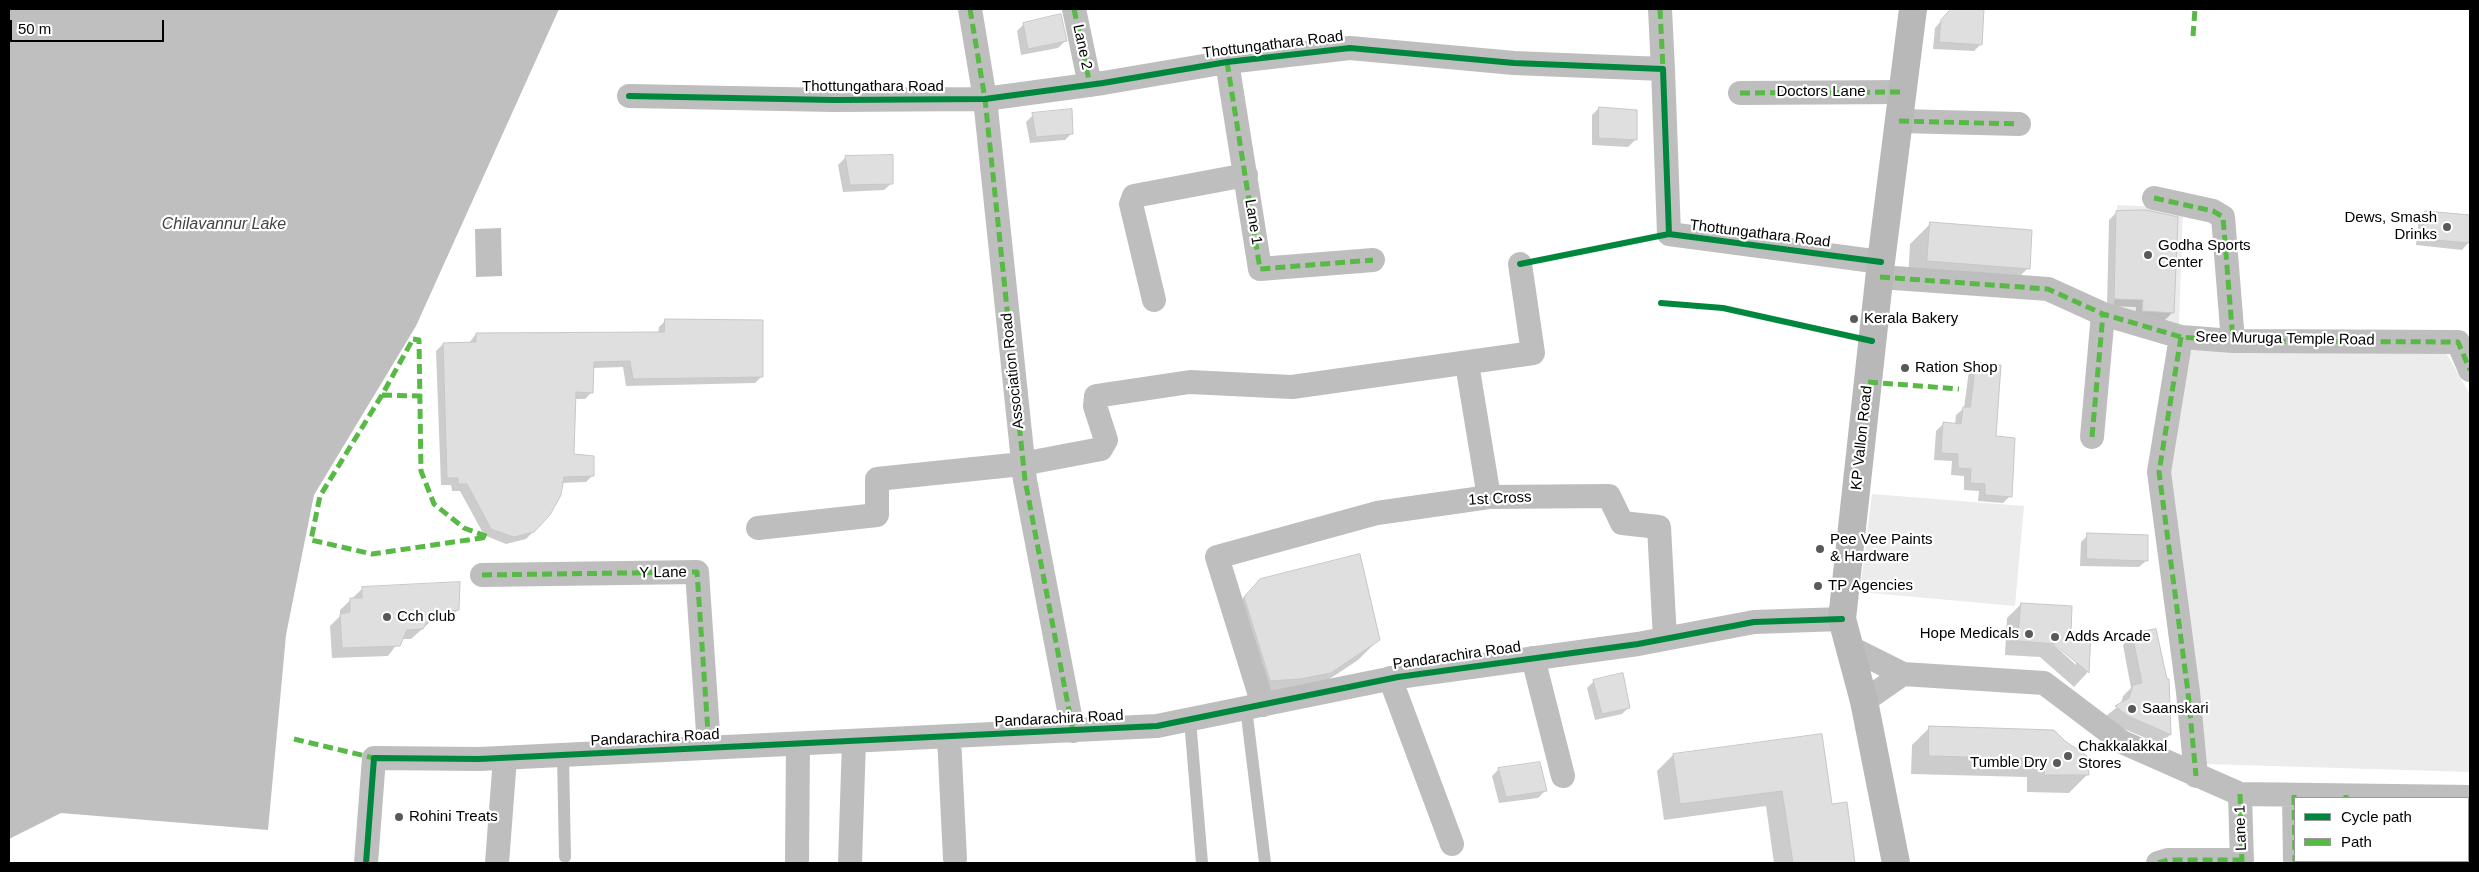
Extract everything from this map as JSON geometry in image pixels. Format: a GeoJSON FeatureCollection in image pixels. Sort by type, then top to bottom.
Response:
{"type":"FeatureCollection","features":[{"type":"Feature","properties":{"kind":"street","name":"Association Road"},"geometry":{"type":"LineString","coordinates":[[970,9],[985,99],[1022,464],[1073,731]]}},
{"type":"Feature","properties":{"kind":"street","name":"Lane 2"},"geometry":{"type":"LineString","coordinates":[[1074,9],[1090,85]]}},
{"type":"Feature","properties":{"kind":"street"},"geometry":{"type":"LineString","coordinates":[[1660,9],[1663,69]]}},
{"type":"Feature","properties":{"kind":"street","name":"KP Vallon Road"},"geometry":{"type":"LineString","coordinates":[[1896,863],[1864,700],[1842,619],[1880,269],[1913,9]]}},
{"type":"Feature","properties":{"kind":"street","name":"Thottungathara Road"},"geometry":{"type":"LineString","coordinates":[[629,96],[834,100],[985,99],[1090,85],[1226,62],[1350,48],[1514,63],[1663,69],[1669,234],[1880,269]]}},
{"type":"Feature","properties":{"kind":"street","name":"Lane 1"},"geometry":{"type":"LineString","coordinates":[[1226,62],[1260,269],[1373,260]]}},
{"type":"Feature","properties":{"kind":"street","name":"Doctors Lane"},"geometry":{"type":"LineString","coordinates":[[1740,93],[1903,92]]}},
{"type":"Feature","properties":{"kind":"street"},"geometry":{"type":"LineString","coordinates":[[1899,121],[2019,124]]}},
{"type":"Feature","properties":{"kind":"street"},"geometry":{"type":"LineString","coordinates":[[1154,300],[1131,204],[1134,196],[1246,175]]}},
{"type":"Feature","properties":{"kind":"street"},"geometry":{"type":"LineString","coordinates":[[2154,198],[2213,211],[2224,217],[2233,341]]}},
{"type":"Feature","properties":{"kind":"street"},"geometry":{"type":"LineString","coordinates":[[758,528],[877,515],[877,479],[1022,464],[1101,449],[1106,440],[1095,406],[1096,396],[1190,382],[1292,387],[1467,364],[1533,353],[1520,264]]}},
{"type":"Feature","properties":{"kind":"street","name":"Sree Muruga Temple Road"},"geometry":{"type":"LineString","coordinates":[[1880,269],[2048,289],[2103,314],[2181,337],[2233,341],[2458,342],[2470,370]]}},
{"type":"Feature","properties":{"kind":"street"},"geometry":{"type":"LineString","coordinates":[[2092,437],[2103,314]]}},
{"type":"Feature","properties":{"kind":"street"},"geometry":{"type":"LineString","coordinates":[[2181,337],[2159,472],[2186,674],[2196,776]]}},
{"type":"Feature","properties":{"kind":"street"},"geometry":{"type":"LineString","coordinates":[[1467,364],[1489,497]]}},
{"type":"Feature","properties":{"kind":"street","name":"1st Cross"},"geometry":{"type":"LineString","coordinates":[[1254,706],[1217,557],[1377,513],[1489,497],[1609,496],[1622,523],[1659,527],[1665,639]]}},
{"type":"Feature","properties":{"kind":"street","name":"Y Lane"},"geometry":{"type":"LineString","coordinates":[[482,575],[698,572],[709,747]]}},
{"type":"Feature","properties":{"kind":"street","name":"Pandarachira Road"},"geometry":{"type":"LineString","coordinates":[[366,863],[374,758],[505,758],[1157,726],[1390,678],[1665,639],[1754,622],[1842,619]]}},
{"type":"Feature","properties":{"kind":"street"},"geometry":{"type":"LineString","coordinates":[[1851,648],[1903,674],[2044,683],[2122,742],[2240,794],[2461,797]]}},
{"type":"Feature","properties":{"kind":"street"},"geometry":{"type":"LineString","coordinates":[[1534,658],[1563,776]]}},
{"type":"Feature","properties":{"kind":"street"},"geometry":{"type":"LineString","coordinates":[[1864,700],[1903,674]]}},
{"type":"Feature","properties":{"kind":"street"},"geometry":{"type":"LineString","coordinates":[[1390,678],[1452,844]]}},
{"type":"Feature","properties":{"kind":"street"},"geometry":{"type":"LineString","coordinates":[[948,737],[955,859]]}},
{"type":"Feature","properties":{"kind":"street"},"geometry":{"type":"LineString","coordinates":[[850,863],[854,741]]}},
{"type":"Feature","properties":{"kind":"street"},"geometry":{"type":"LineString","coordinates":[[797,863],[798,744]]}},
{"type":"Feature","properties":{"kind":"street"},"geometry":{"type":"LineString","coordinates":[[497,863],[505,758]]}},
{"type":"Feature","properties":{"kind":"street","name":"Lane 1"},"geometry":{"type":"LineString","coordinates":[[2240,794],[2242,862]]}},
{"type":"Feature","properties":{"kind":"street"},"geometry":{"type":"LineString","coordinates":[[2158,863],[2168,860],[2242,862]]}},
{"type":"Feature","properties":{"kind":"lane"},"geometry":{"type":"LineString","coordinates":[[1254,706],[1265,863]]}},
{"type":"Feature","properties":{"kind":"lane"},"geometry":{"type":"LineString","coordinates":[[1190,720],[1202,863]]}},
{"type":"Feature","properties":{"kind":"lane"},"geometry":{"type":"LineString","coordinates":[[563,755],[565,857]]}},
{"type":"Feature","properties":{"kind":"shaded area","name":"Godha Sports Center"},"geometry":{"type":"Polygon","coordinates":[[[2117,205],[2183,208],[2179,325],[2114,306],[2117,205]]]}},
{"type":"Feature","properties":{"kind":"shaded area"},"geometry":{"type":"Polygon","coordinates":[[[2187,345],[2446,353],[2470,394],[2470,772],[2206,764],[2168,472],[2187,345]]]}},
{"type":"Feature","properties":{"kind":"shaded area"},"geometry":{"type":"Polygon","coordinates":[[[1872,494],[2024,506],[2015,606],[1860,592],[1872,494]]]}},
{"type":"Feature","properties":{"kind":"water","name":"Chilavannur Lake"},"geometry":{"type":"Polygon","coordinates":[[[9,9],[559,9],[416,326],[314,495],[286,635],[268,830],[61,813],[9,839],[9,9]]]}},
{"type":"Feature","properties":{"kind":"water"},"geometry":{"type":"Polygon","coordinates":[[[501,228],[502,276],[476,277],[475,229],[501,228]]]}},
{"type":"Feature","properties":{"kind":"building"},"geometry":{"type":"Polygon","coordinates":[[[1951,9],[1984,9],[1982,45],[1939,42],[1941,20],[1951,9]]]}},
{"type":"Feature","properties":{"kind":"building"},"geometry":{"type":"Polygon","coordinates":[[[1061,14],[1067,41],[1028,49],[1023,23],[1061,14]]]}},
{"type":"Feature","properties":{"kind":"building"},"geometry":{"type":"Polygon","coordinates":[[[1599,107],[1637,110],[1637,140],[1599,138],[1599,107]]]}},
{"type":"Feature","properties":{"kind":"building"},"geometry":{"type":"Polygon","coordinates":[[[1072,109],[1073,134],[1036,137],[1032,113],[1072,109]]]}},
{"type":"Feature","properties":{"kind":"building"},"geometry":{"type":"Polygon","coordinates":[[[893,155],[893,184],[850,185],[845,156],[893,155]]]}},
{"type":"Feature","properties":{"kind":"building","name":"Godha Sports Center"},"geometry":{"type":"Polygon","coordinates":[[[2146,210],[2178,217],[2174,313],[2142,311],[2143,300],[2114,299],[2116,211],[2146,210]]]}},
{"type":"Feature","properties":{"kind":"building","name":"Dews, Smash Drinks"},"geometry":{"type":"Polygon","coordinates":[[[2425,211],[2470,215],[2470,243],[2423,239],[2425,211]]]}},
{"type":"Feature","properties":{"kind":"building"},"geometry":{"type":"Polygon","coordinates":[[[1930,222],[2032,230],[2030,269],[1927,261],[1930,222]]]}},
{"type":"Feature","properties":{"kind":"building"},"geometry":{"type":"Polygon","coordinates":[[[665,319],[763,320],[763,377],[633,379],[630,361],[594,362],[593,393],[576,392],[574,454],[594,456],[594,476],[564,477],[561,495],[550,515],[534,532],[514,537],[491,529],[467,484],[458,484],[458,478],[447,478],[443,343],[476,342],[476,333],[664,332],[665,319]]]}},
{"type":"Feature","properties":{"kind":"building"},"geometry":{"type":"Polygon","coordinates":[[[1976,362],[2001,365],[1996,436],[2015,438],[2012,497],[1985,495],[1985,484],[1970,483],[1971,469],[1958,468],[1958,454],[1941,453],[1943,422],[1961,424],[1963,407],[1970,407],[1976,362]]]}},
{"type":"Feature","properties":{"kind":"building"},"geometry":{"type":"Polygon","coordinates":[[[2087,533],[2148,535],[2148,561],[2087,559],[2087,533]]]}},
{"type":"Feature","properties":{"kind":"building"},"geometry":{"type":"Polygon","coordinates":[[[1360,554],[1380,640],[1331,673],[1300,679],[1270,681],[1244,597],[1260,579],[1360,554]]]}},
{"type":"Feature","properties":{"kind":"building","name":"Cch club"},"geometry":{"type":"Polygon","coordinates":[[[460,582],[459,610],[442,612],[428,620],[423,629],[407,630],[400,646],[342,648],[340,614],[350,612],[350,598],[362,598],[362,587],[460,582]]]}},
{"type":"Feature","properties":{"kind":"building","name":"Adds Arcade"},"geometry":{"type":"Polygon","coordinates":[[[2021,603],[2072,606],[2071,632],[2091,633],[2089,673],[2054,644],[2018,641],[2021,603]]]}},
{"type":"Feature","properties":{"kind":"building"},"geometry":{"type":"Polygon","coordinates":[[[2156,629],[2167,679],[2169,679],[2171,735],[2128,716],[2115,706],[2129,698],[2133,685],[2142,683],[2132,634],[2156,629]]]}},
{"type":"Feature","properties":{"kind":"building"},"geometry":{"type":"Polygon","coordinates":[[[1623,673],[1630,708],[1602,714],[1593,680],[1623,673]]]}},
{"type":"Feature","properties":{"kind":"building"},"geometry":{"type":"Polygon","coordinates":[[[1929,726],[2054,730],[2065,741],[2087,756],[2089,775],[2044,775],[2045,759],[1929,756],[1929,726]]]}},
{"type":"Feature","properties":{"kind":"building"},"geometry":{"type":"Polygon","coordinates":[[[1822,734],[1832,804],[1847,802],[1855,863],[1793,863],[1782,791],[1680,804],[1673,754],[1822,734]]]}},
{"type":"Feature","properties":{"kind":"building"},"geometry":{"type":"Polygon","coordinates":[[[1540,762],[1547,791],[1506,797],[1498,768],[1540,762]]]}},
{"type":"Feature","properties":{"kind":"marked path"},"geometry":{"type":"LineString","coordinates":[[970,9],[985,99],[1025,480],[1073,731]]}},
{"type":"Feature","properties":{"kind":"marked path"},"geometry":{"type":"LineString","coordinates":[[1074,9],[1090,85]]}},
{"type":"Feature","properties":{"kind":"marked path"},"geometry":{"type":"LineString","coordinates":[[1660,9],[1663,69]]}},
{"type":"Feature","properties":{"kind":"marked path"},"geometry":{"type":"LineString","coordinates":[[2193,36],[2195,9]]}},
{"type":"Feature","properties":{"kind":"marked path"},"geometry":{"type":"LineString","coordinates":[[1227,62],[1260,269],[1373,260]]}},
{"type":"Feature","properties":{"kind":"marked path"},"geometry":{"type":"LineString","coordinates":[[1740,93],[1903,92]]}},
{"type":"Feature","properties":{"kind":"marked path"},"geometry":{"type":"LineString","coordinates":[[1899,121],[2019,124]]}},
{"type":"Feature","properties":{"kind":"marked path"},"geometry":{"type":"LineString","coordinates":[[2154,198],[2213,211],[2223,217],[2233,341]]}},
{"type":"Feature","properties":{"kind":"marked path"},"geometry":{"type":"LineString","coordinates":[[1880,277],[2048,289],[2103,314],[2181,337],[2233,341],[2458,342],[2470,370]]}},
{"type":"Feature","properties":{"kind":"marked path"},"geometry":{"type":"LineString","coordinates":[[2092,437],[2103,314]]}},
{"type":"Feature","properties":{"kind":"marked path"},"geometry":{"type":"LineString","coordinates":[[2181,337],[2159,472],[2188,692],[2196,776]]}},
{"type":"Feature","properties":{"kind":"marked path"},"geometry":{"type":"LineString","coordinates":[[413,339],[419,340],[421,471],[434,504],[464,528],[488,537],[372,554],[311,540],[320,496],[382,395],[413,339]]}},
{"type":"Feature","properties":{"kind":"marked path"},"geometry":{"type":"LineString","coordinates":[[1868,382],[1959,389]]}},
{"type":"Feature","properties":{"kind":"marked path"},"geometry":{"type":"LineString","coordinates":[[382,395],[420,396]]}},
{"type":"Feature","properties":{"kind":"marked path"},"geometry":{"type":"LineString","coordinates":[[482,575],[697,572],[709,747]]}},
{"type":"Feature","properties":{"kind":"marked path"},"geometry":{"type":"LineString","coordinates":[[294,739],[374,758]]}},
{"type":"Feature","properties":{"kind":"marked path"},"geometry":{"type":"LineString","coordinates":[[2240,794],[2242,863]]}},
{"type":"Feature","properties":{"kind":"marked path"},"geometry":{"type":"LineString","coordinates":[[2158,863],[2168,860],[2242,860]]}},
{"type":"Feature","properties":{"kind":"cycle path"},"geometry":{"type":"LineString","coordinates":[[629,96],[834,100],[985,99],[1103,83],[1227,62],[1350,48],[1514,63],[1663,69],[1669,234],[1881,262]]}},
{"type":"Feature","properties":{"kind":"cycle path"},"geometry":{"type":"LineString","coordinates":[[1520,264],[1669,234]]}},
{"type":"Feature","properties":{"kind":"cycle path"},"geometry":{"type":"LineString","coordinates":[[1661,303],[1723,308],[1872,341]]}},
{"type":"Feature","properties":{"kind":"cycle path"},"geometry":{"type":"LineString","coordinates":[[366,863],[374,758],[479,759],[1157,726],[1398,677],[1638,644],[1754,622],[1842,619]]}},
{"type":"Feature","properties":{"kind":"place","name":"Dews, Smash Drinks"},"geometry":{"type":"Point","coordinates":[2447,227]}},
{"type":"Feature","properties":{"kind":"place","name":"Godha Sports Center"},"geometry":{"type":"Point","coordinates":[2148,255]}},
{"type":"Feature","properties":{"kind":"place","name":"Kerala Bakery"},"geometry":{"type":"Point","coordinates":[1854,319]}},
{"type":"Feature","properties":{"kind":"place","name":"Ration Shop"},"geometry":{"type":"Point","coordinates":[1905,368]}},
{"type":"Feature","properties":{"kind":"place","name":"Pee Vee Paints & Hardware"},"geometry":{"type":"Point","coordinates":[1820,549]}},
{"type":"Feature","properties":{"kind":"place","name":"TP Agencies"},"geometry":{"type":"Point","coordinates":[1818,586]}},
{"type":"Feature","properties":{"kind":"place","name":"Cch club"},"geometry":{"type":"Point","coordinates":[387,617]}},
{"type":"Feature","properties":{"kind":"place","name":"Hope Medicals"},"geometry":{"type":"Point","coordinates":[2029,634]}},
{"type":"Feature","properties":{"kind":"place","name":"Adds Arcade"},"geometry":{"type":"Point","coordinates":[2055,637]}},
{"type":"Feature","properties":{"kind":"place","name":"Saanskari"},"geometry":{"type":"Point","coordinates":[2132,709]}},
{"type":"Feature","properties":{"kind":"place","name":"Chakkalakkal Stores"},"geometry":{"type":"Point","coordinates":[2068,756]}},
{"type":"Feature","properties":{"kind":"place","name":"Tumble Dry"},"geometry":{"type":"Point","coordinates":[2057,763]}},
{"type":"Feature","properties":{"kind":"place","name":"Rohini Treats"},"geometry":{"type":"Point","coordinates":[399,817]}}]}
